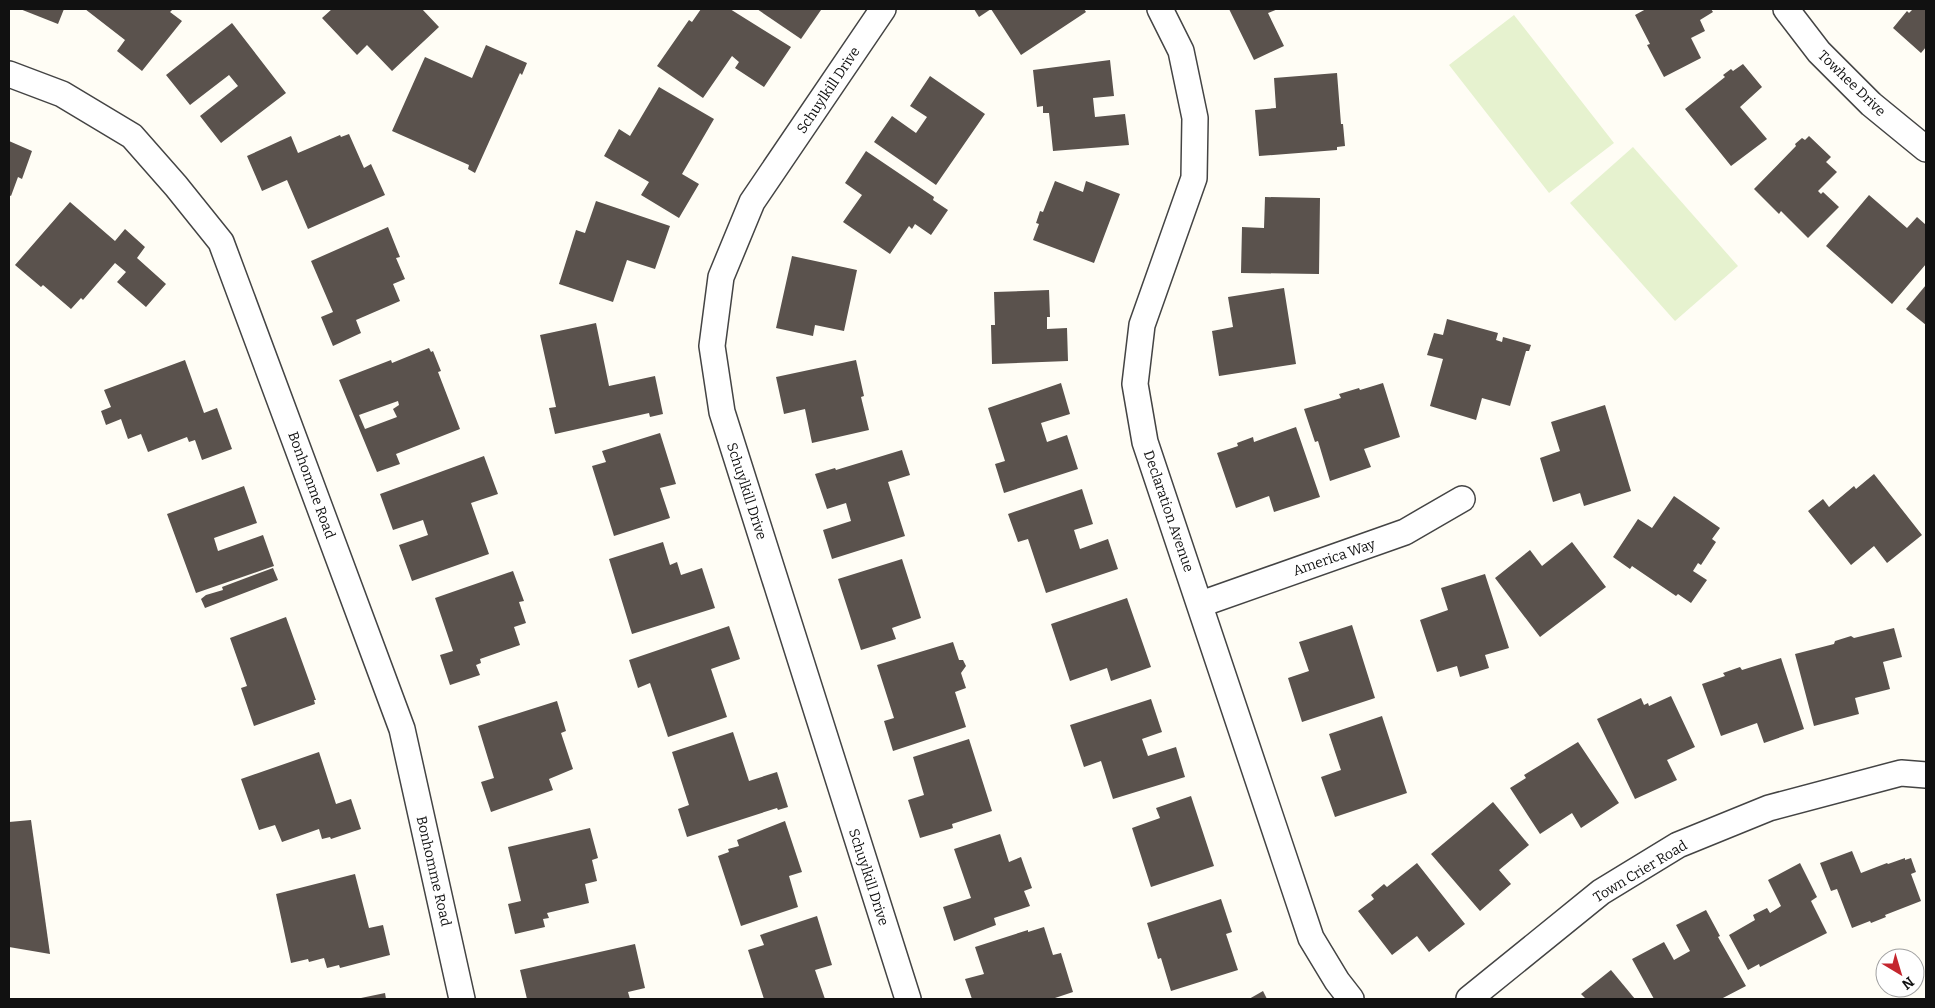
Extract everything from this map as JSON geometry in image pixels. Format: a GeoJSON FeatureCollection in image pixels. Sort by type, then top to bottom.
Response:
{"type":"FeatureCollection","features":[{"type":"Feature","properties":{"kind":"street","name":"Schuylkill Drive"},"geometry":{"type":"LineString","coordinates":[[883,9],[752,202],[722,277],[712,346],[722,412],[908,999]]}},
{"type":"Feature","properties":{"kind":"street","name":"Declaration Avenue"},"geometry":{"type":"LineString","coordinates":[[1160,9],[1181,51],[1195,118],[1194,178],[1142,325],[1135,384],[1146,442],[1311,938],[1337,981],[1351,999]]}},
{"type":"Feature","properties":{"kind":"street","name":"Towhee Drive"},"geometry":{"type":"LineString","coordinates":[[1786,9],[1819,52],[1864,98],[1926,149]]}},
{"type":"Feature","properties":{"kind":"street","name":"Bonhomme Road"},"geometry":{"type":"LineString","coordinates":[[9,74],[62,94],[132,136],[176,186],[221,242],[402,729],[462,999]]}},
{"type":"Feature","properties":{"kind":"street","name":"America Way"},"geometry":{"type":"LineString","coordinates":[[1200,604],[1405,532],[1462,499]]}},
{"type":"Feature","properties":{"kind":"street","name":"Town Crier Road"},"geometry":{"type":"LineString","coordinates":[[1469,999],[1601,892],[1678,846],[1769,808],[1900,773],[1926,774]]}},
{"type":"Feature","properties":{"kind":"green space"},"geometry":{"type":"Polygon","coordinates":[[[1514,15],[1614,143],[1549,193],[1449,65],[1514,15]]]}},
{"type":"Feature","properties":{"kind":"green space"},"geometry":{"type":"Polygon","coordinates":[[[1633,147],[1738,266],[1675,321],[1570,203],[1633,147]]]}},
{"type":"Feature","properties":{"kind":"building"},"geometry":{"type":"Polygon","coordinates":[[[20,9],[64,9],[58,24],[20,9]]]}},
{"type":"Feature","properties":{"kind":"building"},"geometry":{"type":"Polygon","coordinates":[[[85,9],[173,9],[170,12],[182,21],[142,71],[117,51],[125,40],[85,9]]]}},
{"type":"Feature","properties":{"kind":"building"},"geometry":{"type":"Polygon","coordinates":[[[332,9],[422,9],[439,27],[392,71],[367,45],[357,55],[322,18],[332,9]]]}},
{"type":"Feature","properties":{"kind":"building"},"geometry":{"type":"Polygon","coordinates":[[[701,9],[730,9],[791,47],[764,87],[735,68],[739,62],[732,56],[703,98],[657,66],[689,20],[692,22],[701,9]]]}},
{"type":"Feature","properties":{"kind":"building"},"geometry":{"type":"Polygon","coordinates":[[[757,9],[820,9],[821,10],[801,39],[757,9]]]}},
{"type":"Feature","properties":{"kind":"building"},"geometry":{"type":"Polygon","coordinates":[[[974,9],[991,9],[979,17],[974,9]]]}},
{"type":"Feature","properties":{"kind":"building"},"geometry":{"type":"Polygon","coordinates":[[[991,9],[1084,9],[1086,12],[1021,55],[991,9]]]}},
{"type":"Feature","properties":{"kind":"building"},"geometry":{"type":"Polygon","coordinates":[[[1229,9],[1278,9],[1268,13],[1284,46],[1254,60],[1229,9]]]}},
{"type":"Feature","properties":{"kind":"building"},"geometry":{"type":"Polygon","coordinates":[[[1646,9],[1711,9],[1713,12],[1700,20],[1705,31],[1691,38],[1701,58],[1664,77],[1647,45],[1650,44],[1635,15],[1646,9]]]}},
{"type":"Feature","properties":{"kind":"building"},"geometry":{"type":"Polygon","coordinates":[[[1913,9],[1926,9],[1926,47],[1921,53],[1893,28],[1907,11],[1909,13],[1913,9]]]}},
{"type":"Feature","properties":{"kind":"building"},"geometry":{"type":"Polygon","coordinates":[[[232,23],[286,93],[221,143],[200,116],[238,86],[229,75],[190,105],[166,75],[232,23]]]}},
{"type":"Feature","properties":{"kind":"building"},"geometry":{"type":"Polygon","coordinates":[[[486,45],[527,63],[522,75],[520,73],[475,173],[468,169],[469,165],[392,131],[425,57],[472,78],[486,45]]]}},
{"type":"Feature","properties":{"kind":"building"},"geometry":{"type":"Polygon","coordinates":[[[1110,60],[1114,96],[1093,98],[1095,117],[1125,114],[1129,145],[1053,151],[1049,113],[1043,113],[1043,106],[1037,107],[1033,70],[1110,60]]]}},
{"type":"Feature","properties":{"kind":"building"},"geometry":{"type":"Polygon","coordinates":[[[1743,64],[1762,87],[1740,107],[1767,139],[1731,166],[1685,109],[1725,77],[1723,75],[1743,64]]]}},
{"type":"Feature","properties":{"kind":"building"},"geometry":{"type":"Polygon","coordinates":[[[1337,73],[1341,124],[1343,124],[1345,146],[1337,147],[1337,150],[1259,156],[1255,110],[1276,108],[1274,78],[1337,73]]]}},
{"type":"Feature","properties":{"kind":"building"},"geometry":{"type":"Polygon","coordinates":[[[930,76],[985,114],[936,185],[874,142],[892,116],[916,133],[927,117],[910,106],[930,76]]]}},
{"type":"Feature","properties":{"kind":"building"},"geometry":{"type":"Polygon","coordinates":[[[659,87],[714,119],[682,174],[699,184],[679,218],[641,195],[649,182],[604,156],[619,129],[630,136],[659,87]]]}},
{"type":"Feature","properties":{"kind":"building"},"geometry":{"type":"Polygon","coordinates":[[[349,134],[364,168],[371,164],[385,195],[308,229],[287,180],[262,191],[247,156],[291,136],[298,153],[340,135],[341,137],[349,134]]]}},
{"type":"Feature","properties":{"kind":"building"},"geometry":{"type":"Polygon","coordinates":[[[1809,136],[1831,157],[1826,162],[1837,172],[1818,191],[1821,194],[1823,192],[1839,207],[1808,238],[1781,211],[1779,214],[1754,189],[1796,146],[1795,144],[1802,138],[1805,140],[1809,136]]]}},
{"type":"Feature","properties":{"kind":"building"},"geometry":{"type":"Polygon","coordinates":[[[9,141],[32,151],[22,179],[18,177],[11,196],[9,195],[9,141]]]}},
{"type":"Feature","properties":{"kind":"building"},"geometry":{"type":"Polygon","coordinates":[[[866,151],[934,197],[933,200],[948,210],[931,235],[915,224],[912,229],[909,226],[890,254],[843,222],[862,195],[845,183],[866,151]]]}},
{"type":"Feature","properties":{"kind":"building"},"geometry":{"type":"Polygon","coordinates":[[[1055,181],[1083,192],[1086,181],[1120,194],[1094,263],[1033,240],[1039,224],[1036,223],[1040,211],[1043,212],[1055,181]]]}},
{"type":"Feature","properties":{"kind":"building"},"geometry":{"type":"Polygon","coordinates":[[[1869,195],[1907,228],[1917,217],[1926,225],[1926,264],[1892,304],[1826,246],[1869,195]]]}},
{"type":"Feature","properties":{"kind":"building"},"geometry":{"type":"Polygon","coordinates":[[[1265,197],[1320,198],[1319,274],[1241,273],[1242,227],[1264,228],[1265,197]]]}},
{"type":"Feature","properties":{"kind":"building"},"geometry":{"type":"Polygon","coordinates":[[[596,201],[670,226],[655,269],[627,260],[613,302],[559,284],[576,230],[585,233],[596,201]]]}},
{"type":"Feature","properties":{"kind":"building"},"geometry":{"type":"Polygon","coordinates":[[[70,202],[115,241],[125,229],[145,247],[137,258],[166,284],[146,307],[117,282],[126,272],[115,263],[83,300],[81,298],[71,309],[43,285],[41,287],[15,265],[70,202]]]}},
{"type":"Feature","properties":{"kind":"building"},"geometry":{"type":"Polygon","coordinates":[[[388,227],[400,257],[396,258],[405,279],[393,284],[400,301],[356,320],[361,333],[333,346],[321,317],[333,312],[311,261],[388,227]]]}},
{"type":"Feature","properties":{"kind":"building"},"geometry":{"type":"Polygon","coordinates":[[[792,256],[857,270],[844,331],[815,325],[813,336],[776,328],[792,256]]]}},
{"type":"Feature","properties":{"kind":"building"},"geometry":{"type":"Polygon","coordinates":[[[1926,285],[1926,325],[1906,309],[1926,285]]]}},
{"type":"Feature","properties":{"kind":"building"},"geometry":{"type":"Polygon","coordinates":[[[1284,288],[1296,364],[1219,376],[1212,331],[1233,327],[1228,297],[1284,288]]]}},
{"type":"Feature","properties":{"kind":"building"},"geometry":{"type":"Polygon","coordinates":[[[1049,290],[1050,317],[1047,317],[1047,329],[1067,328],[1068,361],[992,364],[991,325],[995,325],[994,292],[1049,290]]]}},
{"type":"Feature","properties":{"kind":"building"},"geometry":{"type":"Polygon","coordinates":[[[1447,319],[1498,333],[1496,340],[1502,342],[1503,337],[1531,345],[1529,351],[1526,351],[1510,406],[1482,398],[1476,420],[1430,406],[1443,359],[1427,355],[1434,333],[1443,335],[1447,319]]]}},
{"type":"Feature","properties":{"kind":"building"},"geometry":{"type":"Polygon","coordinates":[[[596,323],[609,386],[655,376],[663,414],[650,417],[649,413],[555,434],[549,408],[556,407],[540,335],[596,323]]]}},
{"type":"Feature","properties":{"kind":"building"},"geometry":{"type":"Polygon","coordinates":[[[429,348],[431,352],[433,351],[441,371],[438,372],[460,429],[396,454],[400,464],[377,472],[339,380],[391,360],[392,363],[429,348]],[[398,401],[359,415],[365,429],[397,417],[393,409],[399,405],[398,401]]]}},
{"type":"Feature","properties":{"kind":"building"},"geometry":{"type":"Polygon","coordinates":[[[185,360],[204,413],[217,408],[232,449],[202,460],[195,440],[189,442],[187,437],[148,452],[141,434],[128,439],[121,419],[106,425],[101,411],[111,407],[104,390],[185,360]]]}},
{"type":"Feature","properties":{"kind":"building"},"geometry":{"type":"Polygon","coordinates":[[[856,360],[864,396],[861,397],[869,430],[812,443],[805,409],[784,414],[776,377],[856,360]]]}},
{"type":"Feature","properties":{"kind":"building"},"geometry":{"type":"Polygon","coordinates":[[[1061,383],[1070,414],[1041,423],[1047,442],[1067,435],[1078,469],[1004,493],[995,464],[1005,461],[988,408],[1061,383]]]}},
{"type":"Feature","properties":{"kind":"building"},"geometry":{"type":"Polygon","coordinates":[[[1383,383],[1400,437],[1364,449],[1371,467],[1330,481],[1318,441],[1315,442],[1304,409],[1341,398],[1339,394],[1383,383]]]}},
{"type":"Feature","properties":{"kind":"building"},"geometry":{"type":"Polygon","coordinates":[[[1605,405],[1631,491],[1584,506],[1580,493],[1553,502],[1540,458],[1560,451],[1551,422],[1605,405]]]}},
{"type":"Feature","properties":{"kind":"building"},"geometry":{"type":"Polygon","coordinates":[[[1296,427],[1320,497],[1274,512],[1269,496],[1236,508],[1217,453],[1238,446],[1237,443],[1253,437],[1254,442],[1296,427]]]}},
{"type":"Feature","properties":{"kind":"building"},"geometry":{"type":"Polygon","coordinates":[[[660,433],[676,484],[660,488],[670,518],[614,536],[592,466],[606,462],[602,451],[660,433]]]}},
{"type":"Feature","properties":{"kind":"building"},"geometry":{"type":"Polygon","coordinates":[[[902,450],[910,475],[888,482],[905,536],[832,559],[823,530],[851,521],[846,503],[827,509],[815,474],[835,468],[836,470],[902,450]]]}},
{"type":"Feature","properties":{"kind":"building"},"geometry":{"type":"Polygon","coordinates":[[[484,456],[498,494],[471,503],[489,554],[412,581],[399,545],[428,535],[423,520],[393,530],[380,494],[484,456]]]}},
{"type":"Feature","properties":{"kind":"building"},"geometry":{"type":"Polygon","coordinates":[[[1874,474],[1922,535],[1887,563],[1874,546],[1851,565],[1808,511],[1823,499],[1829,507],[1854,486],[1856,489],[1874,474]]]}},
{"type":"Feature","properties":{"kind":"building"},"geometry":{"type":"Polygon","coordinates":[[[244,486],[257,523],[214,538],[218,551],[263,535],[274,566],[196,593],[167,514],[244,486]]]}},
{"type":"Feature","properties":{"kind":"building"},"geometry":{"type":"Polygon","coordinates":[[[1082,489],[1093,524],[1074,530],[1080,549],[1108,539],[1118,569],[1046,593],[1028,539],[1018,542],[1008,514],[1082,489]]]}},
{"type":"Feature","properties":{"kind":"building"},"geometry":{"type":"Polygon","coordinates":[[[1674,496],[1720,528],[1712,539],[1716,542],[1701,565],[1698,563],[1693,571],[1707,580],[1691,603],[1678,594],[1676,596],[1632,566],[1630,569],[1613,557],[1638,519],[1652,528],[1674,496]]]}},
{"type":"Feature","properties":{"kind":"building"},"geometry":{"type":"Polygon","coordinates":[[[663,542],[670,565],[677,562],[681,575],[702,568],[715,608],[632,634],[609,559],[663,542]]]}},
{"type":"Feature","properties":{"kind":"building"},"geometry":{"type":"Polygon","coordinates":[[[1572,542],[1606,587],[1540,637],[1495,578],[1530,550],[1542,566],[1572,542]]]}},
{"type":"Feature","properties":{"kind":"building"},"geometry":{"type":"Polygon","coordinates":[[[902,559],[921,618],[892,628],[896,639],[861,650],[838,579],[902,559]]]}},
{"type":"Feature","properties":{"kind":"building"},"geometry":{"type":"Polygon","coordinates":[[[273,568],[278,580],[205,608],[201,599],[206,595],[223,590],[222,587],[273,568]]]}},
{"type":"Feature","properties":{"kind":"building"},"geometry":{"type":"Polygon","coordinates":[[[513,571],[524,601],[519,602],[526,623],[514,627],[520,645],[480,659],[481,663],[476,665],[480,675],[450,685],[440,655],[453,651],[435,598],[513,571]]]}},
{"type":"Feature","properties":{"kind":"building"},"geometry":{"type":"Polygon","coordinates":[[[1485,574],[1509,648],[1485,655],[1489,668],[1460,677],[1457,666],[1437,672],[1420,620],[1448,610],[1441,588],[1485,574]]]}},
{"type":"Feature","properties":{"kind":"building"},"geometry":{"type":"Polygon","coordinates":[[[1127,598],[1151,667],[1111,681],[1107,668],[1070,681],[1051,624],[1127,598]]]}},
{"type":"Feature","properties":{"kind":"building"},"geometry":{"type":"Polygon","coordinates":[[[286,617],[316,700],[314,700],[315,704],[254,726],[241,688],[247,686],[230,638],[286,617]]]}},
{"type":"Feature","properties":{"kind":"building"},"geometry":{"type":"Polygon","coordinates":[[[1352,625],[1375,698],[1302,722],[1288,678],[1309,671],[1299,642],[1352,625]]]}},
{"type":"Feature","properties":{"kind":"building"},"geometry":{"type":"Polygon","coordinates":[[[729,626],[740,659],[711,669],[727,717],[668,737],[650,683],[638,688],[629,660],[729,626]]]}},
{"type":"Feature","properties":{"kind":"building"},"geometry":{"type":"Polygon","coordinates":[[[1894,628],[1902,657],[1883,662],[1890,689],[1855,698],[1859,714],[1814,726],[1795,654],[1834,644],[1835,641],[1851,636],[1854,638],[1894,628]]]}},
{"type":"Feature","properties":{"kind":"building"},"geometry":{"type":"Polygon","coordinates":[[[953,642],[959,660],[963,660],[966,666],[961,673],[966,688],[955,692],[966,727],[893,751],[884,721],[894,718],[877,665],[953,642]]]}},
{"type":"Feature","properties":{"kind":"building"},"geometry":{"type":"Polygon","coordinates":[[[1781,658],[1804,729],[1764,743],[1757,723],[1721,736],[1702,684],[1725,676],[1723,673],[1740,667],[1742,670],[1781,658]]]}},
{"type":"Feature","properties":{"kind":"building"},"geometry":{"type":"Polygon","coordinates":[[[1671,696],[1695,747],[1667,760],[1677,780],[1635,799],[1597,719],[1641,698],[1644,705],[1648,703],[1649,706],[1671,696]]]}},
{"type":"Feature","properties":{"kind":"building"},"geometry":{"type":"Polygon","coordinates":[[[1151,699],[1162,732],[1142,739],[1148,756],[1176,747],[1185,777],[1113,799],[1101,761],[1084,767],[1070,725],[1151,699]]]}},
{"type":"Feature","properties":{"kind":"building"},"geometry":{"type":"Polygon","coordinates":[[[557,701],[566,731],[561,733],[573,769],[549,779],[553,790],[491,812],[481,782],[494,778],[478,726],[557,701]]]}},
{"type":"Feature","properties":{"kind":"building"},"geometry":{"type":"Polygon","coordinates":[[[1382,716],[1407,793],[1335,817],[1321,777],[1341,770],[1329,734],[1382,716]]]}},
{"type":"Feature","properties":{"kind":"building"},"geometry":{"type":"Polygon","coordinates":[[[733,732],[749,781],[777,772],[788,807],[778,810],[777,808],[687,837],[678,809],[689,805],[672,752],[733,732]]]}},
{"type":"Feature","properties":{"kind":"building"},"geometry":{"type":"Polygon","coordinates":[[[969,739],[992,811],[952,824],[953,828],[920,838],[908,800],[924,795],[913,757],[969,739]]]}},
{"type":"Feature","properties":{"kind":"building"},"geometry":{"type":"Polygon","coordinates":[[[1578,742],[1619,803],[1581,828],[1572,813],[1540,834],[1510,788],[1526,778],[1524,775],[1578,742]]]}},
{"type":"Feature","properties":{"kind":"building"},"geometry":{"type":"Polygon","coordinates":[[[319,752],[336,804],[351,799],[361,829],[331,839],[330,837],[322,839],[319,829],[282,842],[275,825],[259,830],[241,779],[319,752]]]}},
{"type":"Feature","properties":{"kind":"building"},"geometry":{"type":"Polygon","coordinates":[[[1191,796],[1214,866],[1151,887],[1132,828],[1160,818],[1156,808],[1191,796]]]}},
{"type":"Feature","properties":{"kind":"building"},"geometry":{"type":"Polygon","coordinates":[[[1493,802],[1529,845],[1499,870],[1511,884],[1480,911],[1431,854],[1493,802]]]}},
{"type":"Feature","properties":{"kind":"building"},"geometry":{"type":"Polygon","coordinates":[[[31,820],[50,954],[9,947],[9,822],[31,820]]]}},
{"type":"Feature","properties":{"kind":"building"},"geometry":{"type":"Polygon","coordinates":[[[785,821],[802,872],[789,876],[798,907],[741,926],[718,856],[729,852],[728,849],[739,846],[737,840],[785,821]]]}},
{"type":"Feature","properties":{"kind":"building"},"geometry":{"type":"Polygon","coordinates":[[[590,828],[598,858],[592,860],[597,881],[585,884],[589,903],[547,913],[549,918],[543,919],[545,927],[515,934],[508,904],[521,901],[508,847],[590,828]]]}},
{"type":"Feature","properties":{"kind":"building"},"geometry":{"type":"Polygon","coordinates":[[[1000,834],[1009,862],[1021,857],[1032,888],[1024,891],[1030,906],[994,918],[996,925],[954,941],[943,907],[971,898],[954,849],[1000,834]]]}},
{"type":"Feature","properties":{"kind":"building"},"geometry":{"type":"Polygon","coordinates":[[[1852,851],[1861,873],[1887,863],[1911,858],[1916,872],[1911,874],[1921,901],[1885,915],[1886,917],[1871,923],[1870,921],[1852,928],[1837,889],[1831,891],[1820,863],[1852,851]]]}},
{"type":"Feature","properties":{"kind":"building"},"geometry":{"type":"Polygon","coordinates":[[[1417,863],[1465,924],[1429,952],[1417,936],[1392,955],[1358,911],[1374,899],[1371,895],[1384,884],[1387,887],[1417,863]]]}},
{"type":"Feature","properties":{"kind":"building"},"geometry":{"type":"Polygon","coordinates":[[[1800,863],[1817,897],[1811,901],[1827,933],[1760,967],[1759,964],[1748,970],[1729,935],[1755,920],[1753,915],[1767,908],[1770,913],[1781,906],[1768,880],[1800,863]]]}},
{"type":"Feature","properties":{"kind":"building"},"geometry":{"type":"Polygon","coordinates":[[[355,874],[369,928],[383,925],[390,955],[340,968],[339,965],[327,968],[324,958],[309,962],[308,959],[291,963],[276,894],[355,874]]]}},
{"type":"Feature","properties":{"kind":"building"},"geometry":{"type":"Polygon","coordinates":[[[1221,899],[1232,932],[1226,934],[1238,970],[1171,991],[1161,958],[1158,959],[1147,923],[1221,899]]]}},
{"type":"Feature","properties":{"kind":"building"},"geometry":{"type":"Polygon","coordinates":[[[1706,910],[1720,936],[1718,937],[1746,986],[1721,999],[1654,999],[1632,959],[1664,942],[1674,960],[1690,951],[1676,925],[1706,910]]]}},
{"type":"Feature","properties":{"kind":"building"},"geometry":{"type":"Polygon","coordinates":[[[817,916],[832,965],[815,970],[825,999],[764,999],[748,950],[764,945],[760,935],[817,916]]]}},
{"type":"Feature","properties":{"kind":"building"},"geometry":{"type":"Polygon","coordinates":[[[1044,927],[1053,955],[1061,953],[1073,992],[1052,999],[972,999],[965,979],[984,974],[975,947],[1028,930],[1028,932],[1044,927]]]}},
{"type":"Feature","properties":{"kind":"building"},"geometry":{"type":"Polygon","coordinates":[[[635,944],[645,988],[628,992],[630,999],[527,999],[520,970],[635,944]]]}},
{"type":"Feature","properties":{"kind":"building"},"geometry":{"type":"Polygon","coordinates":[[[1611,970],[1635,999],[1586,999],[1581,994],[1611,970]]]}},
{"type":"Feature","properties":{"kind":"building"},"geometry":{"type":"Polygon","coordinates":[[[1263,991],[1267,999],[1249,999],[1263,991]]]}},
{"type":"Feature","properties":{"kind":"building"},"geometry":{"type":"Polygon","coordinates":[[[385,993],[386,999],[361,998],[385,993]]]}}]}
